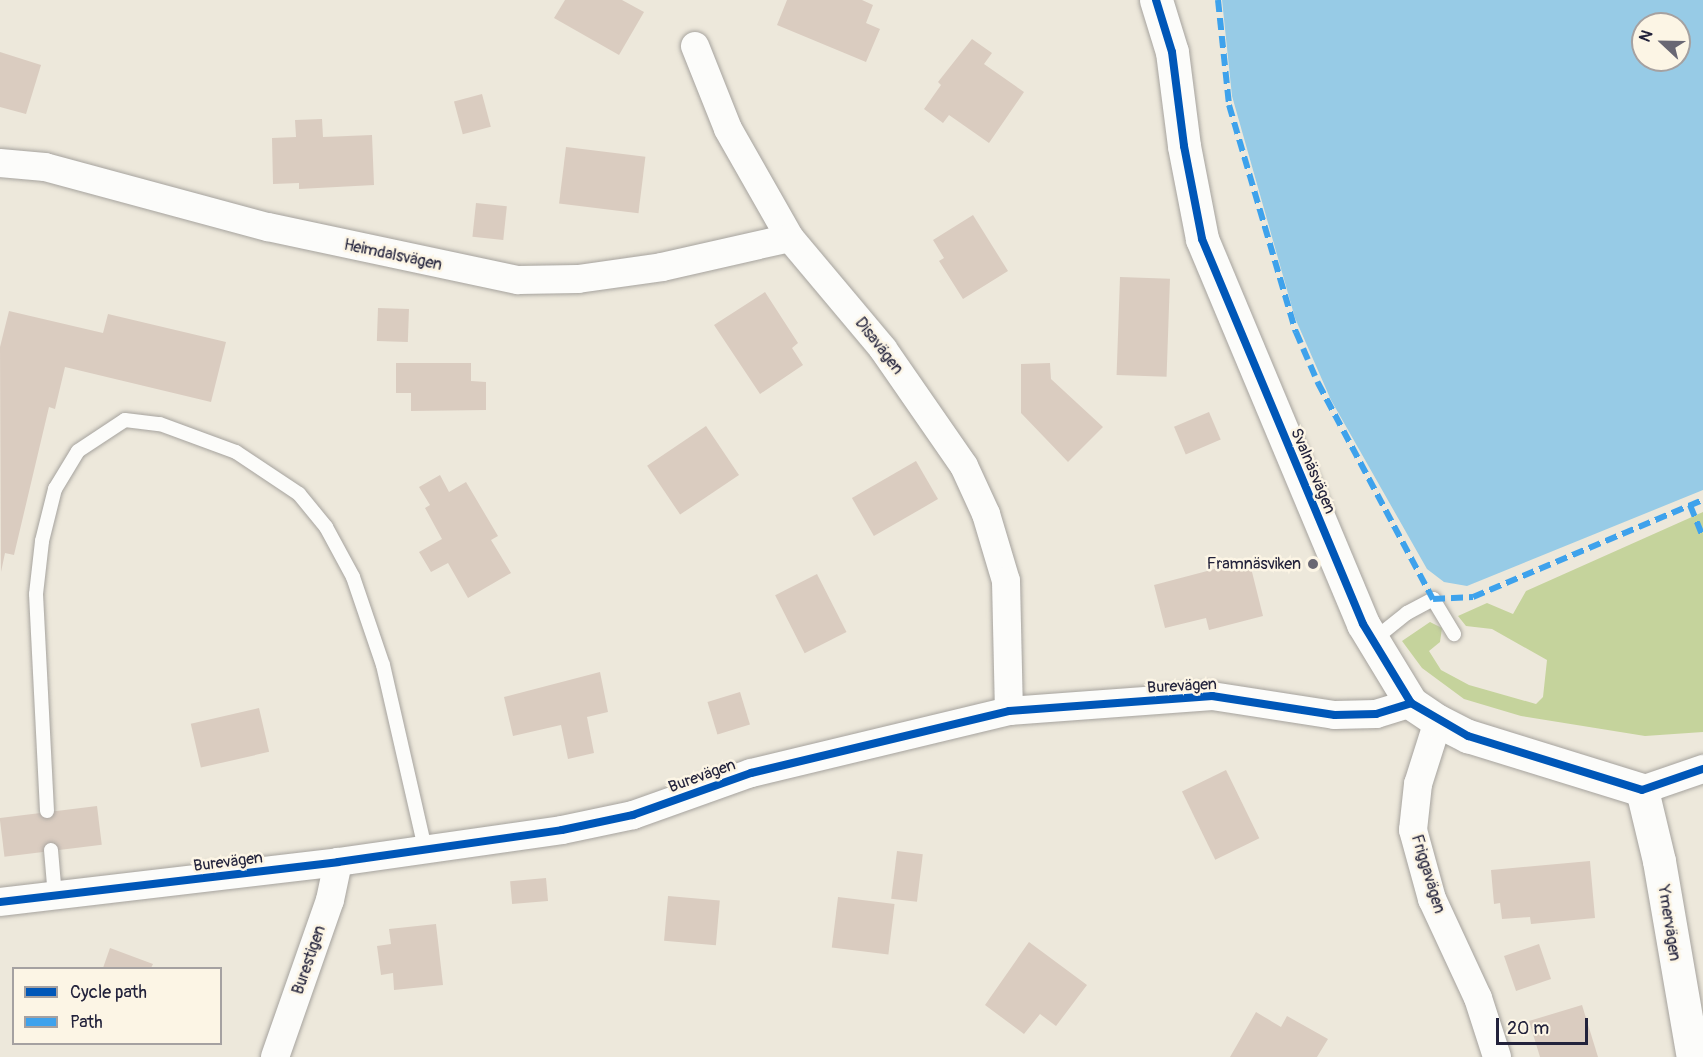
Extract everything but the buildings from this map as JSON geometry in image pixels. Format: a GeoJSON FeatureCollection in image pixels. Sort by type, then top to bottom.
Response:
{"type":"FeatureCollection","features":[{"type":"Feature","properties":{"kind":"street","name":"Svalnäsvägen"},"geometry":{"type":"LineString","coordinates":[[1156,0],[1172,52],[1184,146],[1202,239],[1240,335],[1372,641],[1411,703],[1438,721],[1468,736],[1642,790]]}},
{"type":"Feature","properties":{"kind":"street","name":"Disavägen"},"geometry":{"type":"LineString","coordinates":[[695,46],[728,129],[790,238],[883,349],[964,466],[987,514],[1006,581],[1009,711]]}},
{"type":"Feature","properties":{"kind":"street","name":"Heimdalsvägen"},"geometry":{"type":"LineString","coordinates":[[0,163],[45,167],[268,227],[518,280],[578,279],[662,267],[790,238]]}},
{"type":"Feature","properties":{"kind":"street","name":"Burevägen"},"geometry":{"type":"LineString","coordinates":[[0,902],[338,862],[633,815],[751,773],[1009,711],[1212,696],[1335,715],[1376,714],[1411,703]]}},
{"type":"Feature","properties":{"kind":"street","name":"Friggavägen"},"geometry":{"type":"LineString","coordinates":[[1438,721],[1418,784],[1413,830],[1432,899],[1478,998],[1497,1057]]}},
{"type":"Feature","properties":{"kind":"street"},"geometry":{"type":"LineString","coordinates":[[1642,790],[1703,769]]}},
{"type":"Feature","properties":{"kind":"street","name":"Ymervägen"},"geometry":{"type":"LineString","coordinates":[[1642,790],[1659,861],[1693,1057]]}},
{"type":"Feature","properties":{"kind":"street","name":"Burestigen"},"geometry":{"type":"LineString","coordinates":[[275,1057],[330,900],[338,862]]}},
{"type":"Feature","properties":{"kind":"lane"},"geometry":{"type":"LineString","coordinates":[[47,811],[36,594],[42,541],[56,489],[78,451],[125,420],[160,424],[236,452],[299,494],[326,526],[353,577],[383,665],[425,849]]}},
{"type":"Feature","properties":{"kind":"lane"},"geometry":{"type":"LineString","coordinates":[[1372,641],[1407,613],[1433,598],[1454,634]]}},
{"type":"Feature","properties":{"kind":"lane"},"geometry":{"type":"LineString","coordinates":[[51,850],[55,897]]}},
{"type":"Feature","properties":{"kind":"green space"},"geometry":{"type":"Polygon","coordinates":[[[1703,512],[1703,732],[1645,736],[1521,716],[1464,699],[1422,668],[1402,641],[1430,622],[1442,628],[1440,642],[1429,651],[1441,670],[1469,685],[1536,704],[1543,697],[1547,660],[1492,629],[1466,626],[1458,616],[1487,603],[1513,614],[1526,591],[1703,512]]]}},
{"type":"Feature","properties":{"kind":"water"},"geometry":{"type":"Polygon","coordinates":[[[1222,0],[1703,0],[1703,490],[1467,586],[1444,582],[1427,569],[1331,400],[1295,318],[1232,96],[1222,0]]]}},
{"type":"Feature","properties":{"kind":"marked path"},"geometry":{"type":"LineString","coordinates":[[1218,0],[1229,105],[1296,332],[1318,383],[1433,599],[1473,597],[1703,500]]}},
{"type":"Feature","properties":{"kind":"marked path"},"geometry":{"type":"LineString","coordinates":[[1690,505],[1703,538]]}},
{"type":"Feature","properties":{"kind":"cycle path"},"geometry":{"type":"LineString","coordinates":[[1156,0],[1172,52],[1184,146],[1202,239],[1363,624],[1411,703],[1468,736],[1642,790],[1703,769]]}},
{"type":"Feature","properties":{"kind":"cycle path"},"geometry":{"type":"LineString","coordinates":[[0,902],[338,862],[562,830],[633,815],[751,773],[1009,711],[1212,696],[1335,715],[1376,714],[1411,703]]}},
{"type":"Feature","properties":{"kind":"place","name":"Framnäsviken"},"geometry":{"type":"Point","coordinates":[1313,564]}}]}
